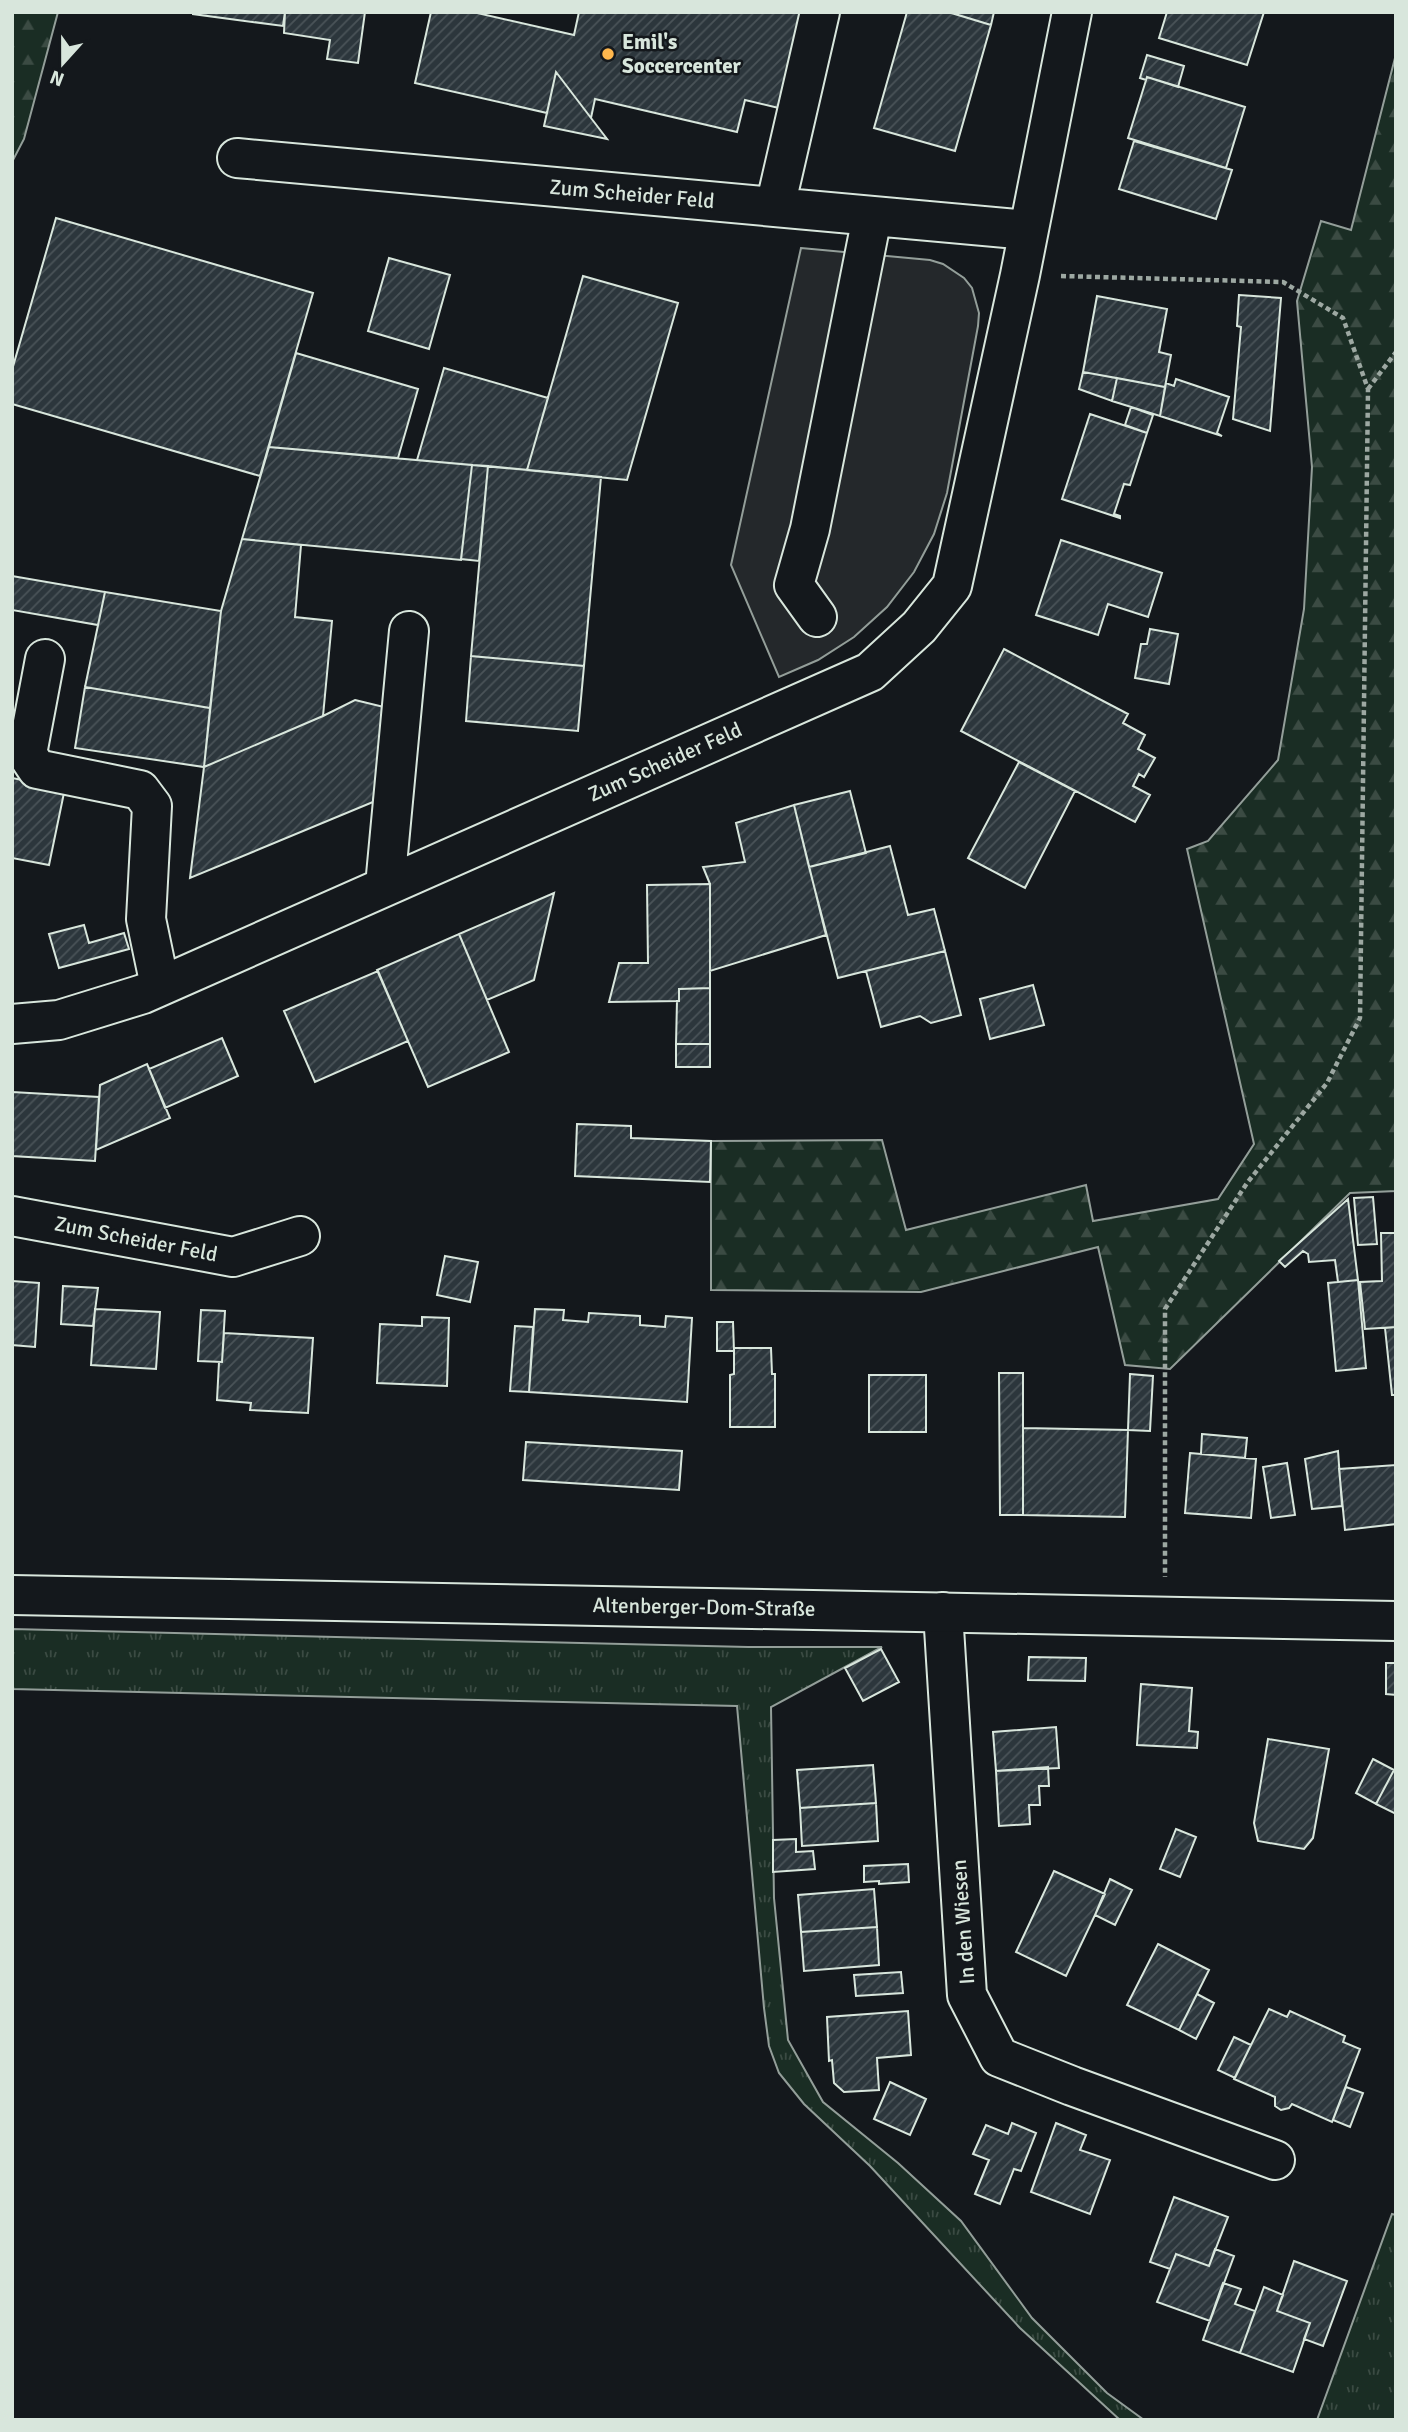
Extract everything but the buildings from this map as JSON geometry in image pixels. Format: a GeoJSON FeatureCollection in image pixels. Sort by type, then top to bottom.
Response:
{"type":"FeatureCollection","features":[{"type":"Feature","properties":{"kind":"street"},"geometry":{"type":"LineString","coordinates":[[775,207],[820,12]]}},
{"type":"Feature","properties":{"kind":"street","name":"Zum Scheider Feld"},"geometry":{"type":"LineString","coordinates":[[12,1024],[59,1020],[143,994],[870,671],[919,626],[952,586],[1020,275],[1072,12]]}},
{"type":"Feature","properties":{"kind":"street","name":"Zum Scheider Feld"},"geometry":{"type":"LineString","coordinates":[[237,158],[1027,230]]}},
{"type":"Feature","properties":{"kind":"street"},"geometry":{"type":"LineString","coordinates":[[817,617],[794,585],[810,529],[872,217]]}},
{"type":"Feature","properties":{"kind":"street"},"geometry":{"type":"LineString","coordinates":[[385,886],[410,631]]}},
{"type":"Feature","properties":{"kind":"street"},"geometry":{"type":"LineString","coordinates":[[45,659],[27,754],[37,769],[140,790],[152,806],[146,919],[160,986]]}},
{"type":"Feature","properties":{"kind":"street","name":"Zum Scheider Feld"},"geometry":{"type":"LineString","coordinates":[[12,1216],[233,1257],[300,1236]]}},
{"type":"Feature","properties":{"kind":"street","name":"Altenberger-Dom-Straße"},"geometry":{"type":"LineString","coordinates":[[12,1595],[1396,1621]]}},
{"type":"Feature","properties":{"kind":"street","name":"In den Wiesen"},"geometry":{"type":"LineString","coordinates":[[943,1612],[967,1995],[999,2057],[1275,2160]]}},
{"type":"Feature","properties":{"kind":"path"},"geometry":{"type":"LineString","coordinates":[[1020,275],[1283,282],[1343,318],[1368,389],[1360,1018],[1326,1083],[1247,1183],[1165,1309],[1165,1616]]}},
{"type":"Feature","properties":{"kind":"path"},"geometry":{"type":"LineString","coordinates":[[1368,389],[1396,352]]}},
{"type":"Feature","properties":{"kind":"green space"},"geometry":{"type":"Polygon","coordinates":[[[12,12],[58,12],[24,139],[12,162],[12,12]]]}},
{"type":"Feature","properties":{"kind":"green space"},"geometry":{"type":"Polygon","coordinates":[[[1396,54],[1396,1191],[1350,1193],[1170,1369],[1125,1365],[1098,1247],[921,1292],[711,1290],[711,1141],[882,1140],[906,1230],[1086,1185],[1093,1221],[1218,1199],[1254,1144],[1187,849],[1208,841],[1278,760],[1304,609],[1312,467],[1297,301],[1321,221],[1351,230],[1396,54]]]}},
{"type":"Feature","properties":{"kind":"green space"},"geometry":{"type":"Polygon","coordinates":[[[12,1629],[748,1647],[882,1647],[771,1707],[774,1898],[788,2040],[823,2102],[898,2163],[961,2221],[1032,2318],[1107,2393],[1144,2420],[1120,2420],[1020,2328],[870,2166],[804,2104],[779,2073],[769,2046],[764,2008],[737,1706],[12,1689],[12,1629]]]}},
{"type":"Feature","properties":{"kind":"green space"},"geometry":{"type":"Polygon","coordinates":[[[1392,2214],[1396,2215],[1396,2420],[1317,2420],[1392,2214]]]}},
{"type":"Feature","properties":{"kind":"shaded area"},"geometry":{"type":"Polygon","coordinates":[[[801,248],[930,260],[943,264],[964,278],[972,288],[979,313],[947,493],[934,534],[914,572],[887,607],[854,637],[818,660],[779,677],[731,565],[801,248]]]}},
{"type":"Feature","properties":{"kind":"place","name":"Emil's Soccercenter"},"geometry":{"type":"Point","coordinates":[608,54]}}]}
